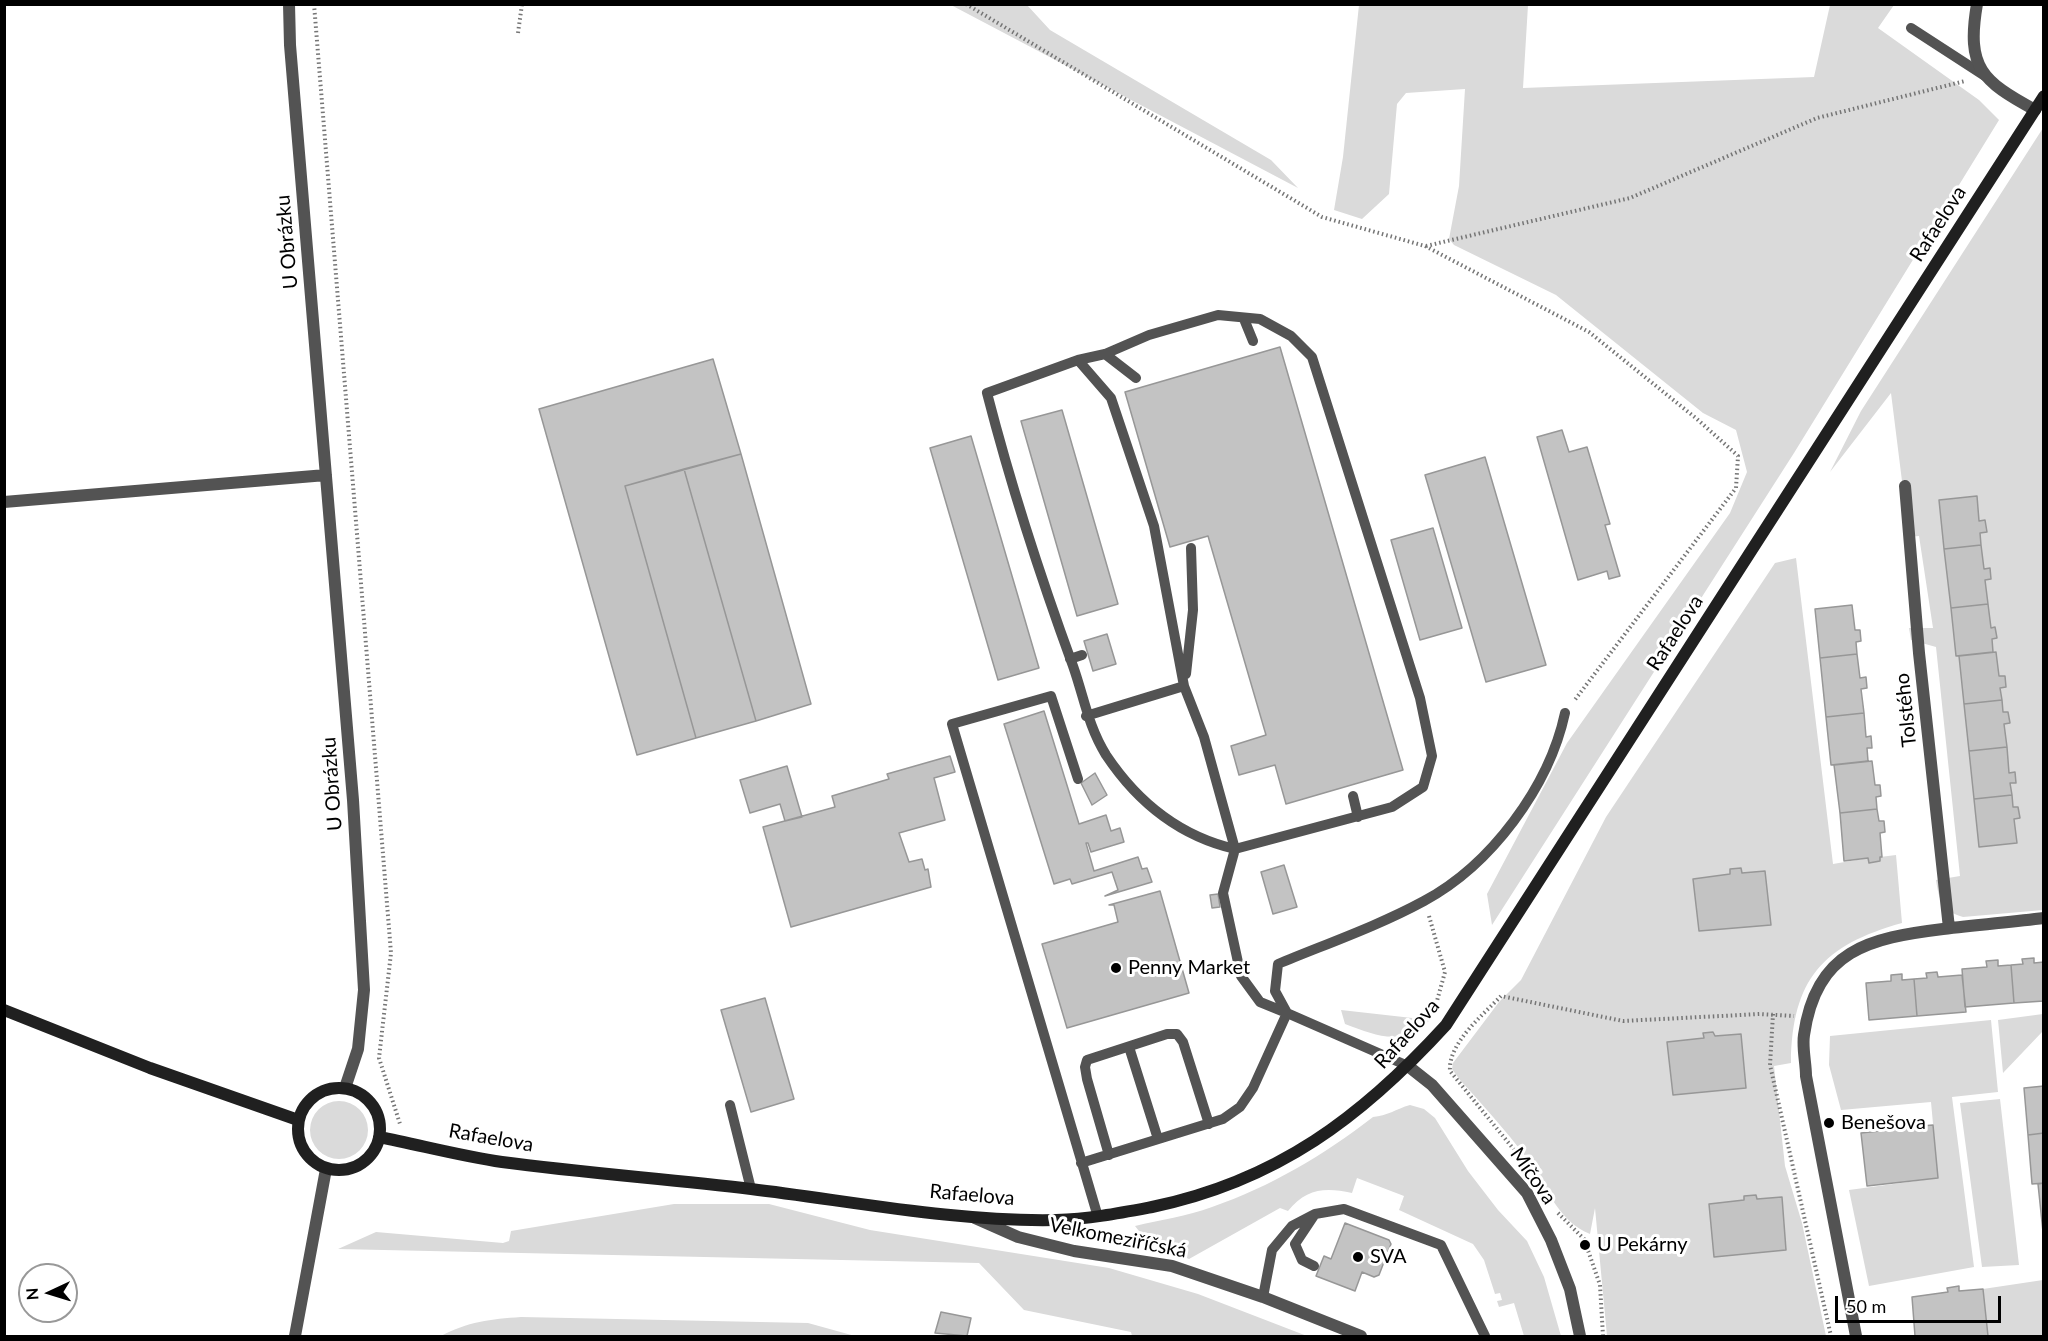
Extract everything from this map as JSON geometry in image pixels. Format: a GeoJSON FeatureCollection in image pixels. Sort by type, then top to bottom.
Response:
{"type":"FeatureCollection","features":[{"type":"Feature","properties":{"kind":"main road","name":"Rafaelova"},"geometry":{"type":"LineString","coordinates":[[379,1137],[499,1161],[969,1215],[1055,1220],[1098,1217],[1182,1201],[1243,1180],[1318,1141],[1368,1103],[1408,1066],[1446,1025],[2043,96]]}},
{"type":"Feature","properties":{"kind":"main road"},"geometry":{"type":"LineString","coordinates":[[4,1010],[150,1068],[298,1120]]}},
{"type":"Feature","properties":{"kind":"main road"},"geometry":{"type":"LineString","coordinates":[[345,1088],[358,1092],[369,1100],[380,1124],[379,1137],[375,1150],[366,1161],[354,1168],[326,1169],[311,1159],[300,1144],[298,1120],[303,1108],[321,1091],[345,1088]]}},
{"type":"Feature","properties":{"kind":"street","name":"U Obrázku"},"geometry":{"type":"LineString","coordinates":[[289,4],[290,45],[353,800],[364,990],[358,1049],[345,1088]]}},
{"type":"Feature","properties":{"kind":"street"},"geometry":{"type":"LineString","coordinates":[[1977,4],[1973,39],[1978,61],[1985,76],[2001,91],[2035,110]]}},
{"type":"Feature","properties":{"kind":"street"},"geometry":{"type":"LineString","coordinates":[[4,502],[326,475]]}},
{"type":"Feature","properties":{"kind":"street","name":"Tolstého"},"geometry":{"type":"LineString","coordinates":[[1905,486],[1919,652],[1949,928]]}},
{"type":"Feature","properties":{"kind":"street"},"geometry":{"type":"LineString","coordinates":[[1856,1336],[1806,1076],[1804,1038],[1808,1017],[1822,982],[1851,951],[1882,938],[2043,918]]}},
{"type":"Feature","properties":{"kind":"street","name":"Míčova"},"geometry":{"type":"LineString","coordinates":[[1408,1066],[1439,1092],[1527,1193],[1551,1240],[1570,1289],[1580,1336]]}},
{"type":"Feature","properties":{"kind":"street"},"geometry":{"type":"LineString","coordinates":[[295,1336],[326,1169]]}},
{"type":"Feature","properties":{"kind":"street","name":"Velkomeziříčská"},"geometry":{"type":"LineString","coordinates":[[969,1215],[1018,1237],[1074,1251],[1173,1266],[1263,1297],[1362,1336]]}},
{"type":"Feature","properties":{"kind":"lane"},"geometry":{"type":"LineString","coordinates":[[1911,28],[1985,76]]}},
{"type":"Feature","properties":{"kind":"lane"},"geometry":{"type":"LineString","coordinates":[[1218,315],[1244,319],[1260,319],[1292,336],[1312,357],[1420,698],[1432,756],[1423,787],[1392,807],[1235,849],[1207,842],[1180,829],[1146,804],[1106,755],[1086,716],[1080,685],[1040,578],[987,393],[1078,360],[1105,354],[1149,335],[1218,315]]}},
{"type":"Feature","properties":{"kind":"lane"},"geometry":{"type":"LineString","coordinates":[[1244,319],[1253,341]]}},
{"type":"Feature","properties":{"kind":"lane"},"geometry":{"type":"LineString","coordinates":[[1105,354],[1136,378]]}},
{"type":"Feature","properties":{"kind":"lane"},"geometry":{"type":"LineString","coordinates":[[1078,360],[1111,398],[1154,526],[1184,686],[1204,736],[1235,849],[1223,893],[1241,976],[1260,1002],[1408,1066]]}},
{"type":"Feature","properties":{"kind":"lane"},"geometry":{"type":"LineString","coordinates":[[1184,686],[1192,610],[1191,548]]}},
{"type":"Feature","properties":{"kind":"lane"},"geometry":{"type":"LineString","coordinates":[[1070,660],[1082,655]]}},
{"type":"Feature","properties":{"kind":"lane"},"geometry":{"type":"LineString","coordinates":[[1086,716],[1184,686]]}},
{"type":"Feature","properties":{"kind":"lane"},"geometry":{"type":"LineString","coordinates":[[1078,779],[1051,696],[952,724],[1098,1217]]}},
{"type":"Feature","properties":{"kind":"lane"},"geometry":{"type":"LineString","coordinates":[[1287,1013],[1275,991],[1278,964],[1425,901],[1467,870],[1502,836],[1540,783],[1560,738],[1565,713]]}},
{"type":"Feature","properties":{"kind":"lane"},"geometry":{"type":"LineString","coordinates":[[1353,796],[1358,817]]}},
{"type":"Feature","properties":{"kind":"lane"},"geometry":{"type":"LineString","coordinates":[[1081,1163],[1209,1124],[1223,1119],[1240,1107],[1253,1088],[1287,1013]]}},
{"type":"Feature","properties":{"kind":"lane"},"geometry":{"type":"LineString","coordinates":[[1109,1155],[1084,1067],[1087,1060],[1167,1035],[1177,1035],[1183,1042],[1209,1124]]}},
{"type":"Feature","properties":{"kind":"lane"},"geometry":{"type":"LineString","coordinates":[[1129,1047],[1158,1139]]}},
{"type":"Feature","properties":{"kind":"lane"},"geometry":{"type":"LineString","coordinates":[[730,1105],[751,1189]]}},
{"type":"Feature","properties":{"kind":"lane"},"geometry":{"type":"LineString","coordinates":[[1263,1297],[1272,1250],[1292,1226],[1316,1214],[1344,1209],[1441,1245],[1485,1336]]}},
{"type":"Feature","properties":{"kind":"lane"},"geometry":{"type":"LineString","coordinates":[[1314,1266],[1302,1260],[1295,1244],[1316,1214]]}},
{"type":"Feature","properties":{"kind":"path"},"geometry":{"type":"LineString","coordinates":[[314,4],[391,953],[379,1058],[401,1121],[397,1140]]}},
{"type":"Feature","properties":{"kind":"path"},"geometry":{"type":"LineString","coordinates":[[518,33],[522,4]]}},
{"type":"Feature","properties":{"kind":"path"},"geometry":{"type":"LineString","coordinates":[[966,4],[976,7],[1322,217],[1425,246],[1588,332],[1697,419],[1738,456],[1736,488],[1565,713]]}},
{"type":"Feature","properties":{"kind":"path"},"geometry":{"type":"LineString","coordinates":[[1425,246],[1630,198],[1817,118],[1985,76]]}},
{"type":"Feature","properties":{"kind":"path"},"geometry":{"type":"LineString","coordinates":[[1425,901],[1445,972],[1433,1016],[1463,1037],[1501,996],[1623,1021],[1773,1014],[1808,1017]]}},
{"type":"Feature","properties":{"kind":"path"},"geometry":{"type":"LineString","coordinates":[[1773,1014],[1770,1065],[1831,1336]]}},
{"type":"Feature","properties":{"kind":"shaded area"},"geometry":{"type":"Polygon","coordinates":[[[951,5],[1027,5],[1050,30],[1271,160],[1298,188],[951,5]]]}},
{"type":"Feature","properties":{"kind":"shaded area"},"geometry":{"type":"Polygon","coordinates":[[[1359,5],[1528,5],[1523,88],[1814,77],[1830,5],[1894,5],[1878,28],[1979,100],[1999,120],[1794,453],[1492,925],[1487,894],[1567,743],[1730,513],[1747,472],[1736,430],[1703,413],[1556,295],[1454,245],[1449,239],[1459,186],[1465,89],[1406,93],[1397,104],[1389,194],[1362,219],[1334,210],[1343,157],[1359,5]]]}},
{"type":"Feature","properties":{"kind":"shaded area"},"geometry":{"type":"Polygon","coordinates":[[[2043,128],[2043,910],[1963,917],[1950,912],[1943,904],[1936,880],[1960,876],[1936,647],[1911,640],[1909,628],[1933,628],[1919,536],[1909,537],[1891,393],[1830,472],[1861,411],[2043,128]]]}},
{"type":"Feature","properties":{"kind":"shaded area"},"geometry":{"type":"Polygon","coordinates":[[[1796,558],[1833,864],[1868,858],[1869,863],[1880,861],[1880,857],[1896,855],[1902,923],[1851,942],[1832,955],[1817,970],[1806,988],[1798,1009],[1791,1063],[1774,1066],[1785,1166],[1802,1223],[1826,1336],[1607,1336],[1595,1208],[1590,1234],[1569,1220],[1553,1201],[1526,1157],[1460,1080],[1452,1069],[1453,1063],[1499,1002],[1521,980],[1606,817],[1775,563],[1796,558]]]}},
{"type":"Feature","properties":{"kind":"shaded area"},"geometry":{"type":"Polygon","coordinates":[[[1341,1010],[1430,1020],[1409,1034],[1389,1037],[1345,1024],[1341,1010]]]}},
{"type":"Feature","properties":{"kind":"shaded area"},"geometry":{"type":"Polygon","coordinates":[[[2043,1014],[2043,1031],[2003,1073],[1998,1020],[2043,1014]]]}},
{"type":"Feature","properties":{"kind":"shaded area"},"geometry":{"type":"Polygon","coordinates":[[[1991,1020],[1998,1092],[1952,1097],[1974,1267],[1869,1286],[1849,1190],[1938,1178],[1931,1102],[1841,1110],[1829,1065],[1830,1036],[1991,1020]]]}},
{"type":"Feature","properties":{"kind":"shaded area"},"geometry":{"type":"Polygon","coordinates":[[[2000,1099],[2019,1265],[1982,1267],[1960,1103],[2000,1099]]]}},
{"type":"Feature","properties":{"kind":"shaded area"},"geometry":{"type":"Polygon","coordinates":[[[339,1101],[350,1103],[363,1114],[368,1130],[366,1141],[355,1154],[339,1159],[328,1157],[315,1146],[310,1130],[312,1119],[323,1106],[339,1101]]]}},
{"type":"Feature","properties":{"kind":"shaded area"},"geometry":{"type":"Polygon","coordinates":[[[1410,1105],[1424,1109],[1435,1118],[1468,1171],[1498,1210],[1527,1241],[1544,1277],[1561,1336],[1524,1336],[1514,1303],[1499,1307],[1497,1301],[1502,1300],[1500,1293],[1495,1294],[1484,1260],[1473,1244],[1399,1210],[1404,1196],[1357,1178],[1352,1193],[1325,1190],[1309,1194],[1295,1203],[1288,1211],[1280,1208],[1189,1259],[1146,1240],[1135,1226],[1203,1210],[1255,1190],[1316,1157],[1373,1117],[1410,1105]]]}},
{"type":"Feature","properties":{"kind":"shaded area"},"geometry":{"type":"Polygon","coordinates":[[[674,1204],[769,1204],[870,1230],[1109,1268],[1198,1294],[1307,1336],[1132,1336],[1131,1332],[1024,1310],[979,1263],[338,1249],[376,1232],[503,1243],[509,1241],[511,1231],[674,1204]]]}},
{"type":"Feature","properties":{"kind":"shaded area"},"geometry":{"type":"Polygon","coordinates":[[[2043,1280],[2043,1336],[1988,1336],[1983,1289],[2043,1280]]]}},
{"type":"Feature","properties":{"kind":"shaded area"},"geometry":{"type":"Polygon","coordinates":[[[521,1317],[808,1323],[855,1336],[441,1336],[460,1327],[480,1322],[521,1317]]]}},
{"type":"Feature","properties":{"kind":"building"},"geometry":{"type":"Polygon","coordinates":[[[1280,347],[1403,770],[1286,804],[1275,765],[1239,775],[1231,746],[1266,735],[1208,536],[1170,547],[1125,392],[1280,347]]]}},
{"type":"Feature","properties":{"kind":"building"},"geometry":{"type":"Polygon","coordinates":[[[713,359],[741,454],[625,486],[696,738],[637,755],[539,409],[713,359]]]}},
{"type":"Feature","properties":{"kind":"building"},"geometry":{"type":"Polygon","coordinates":[[[1062,410],[1118,604],[1077,616],[1021,421],[1062,410]]]}},
{"type":"Feature","properties":{"kind":"building"},"geometry":{"type":"Polygon","coordinates":[[[1562,430],[1569,452],[1587,447],[1610,524],[1605,525],[1620,576],[1609,579],[1607,571],[1578,580],[1537,437],[1562,430]]]}},
{"type":"Feature","properties":{"kind":"building"},"geometry":{"type":"Polygon","coordinates":[[[971,436],[1039,668],[998,680],[930,448],[971,436]]]}},
{"type":"Feature","properties":{"kind":"building"},"geometry":{"type":"Polygon","coordinates":[[[741,454],[811,704],[756,721],[684,469],[741,454]]]}},
{"type":"Feature","properties":{"kind":"building"},"geometry":{"type":"Polygon","coordinates":[[[1485,457],[1546,665],[1486,682],[1425,475],[1485,457]]]}},
{"type":"Feature","properties":{"kind":"building"},"geometry":{"type":"Polygon","coordinates":[[[684,469],[756,721],[696,738],[625,486],[684,469]]]}},
{"type":"Feature","properties":{"kind":"building"},"geometry":{"type":"Polygon","coordinates":[[[1977,496],[1979,521],[1985,520],[1987,532],[1980,533],[1981,545],[1944,549],[1939,500],[1977,496]]]}},
{"type":"Feature","properties":{"kind":"building"},"geometry":{"type":"Polygon","coordinates":[[[1433,528],[1462,628],[1420,640],[1391,540],[1433,528]]]}},
{"type":"Feature","properties":{"kind":"building"},"geometry":{"type":"Polygon","coordinates":[[[1981,545],[1984,569],[1990,568],[1991,579],[1985,580],[1988,604],[1951,608],[1944,549],[1981,545]]]}},
{"type":"Feature","properties":{"kind":"building"},"geometry":{"type":"Polygon","coordinates":[[[1988,604],[1991,628],[1995,627],[1997,638],[1992,639],[1993,652],[1956,656],[1951,608],[1988,604]]]}},
{"type":"Feature","properties":{"kind":"building"},"geometry":{"type":"Polygon","coordinates":[[[1852,605],[1855,630],[1860,630],[1861,641],[1856,642],[1857,654],[1820,658],[1815,609],[1852,605]]]}},
{"type":"Feature","properties":{"kind":"building"},"geometry":{"type":"Polygon","coordinates":[[[1107,634],[1116,664],[1093,671],[1084,641],[1107,634]]]}},
{"type":"Feature","properties":{"kind":"building"},"geometry":{"type":"Polygon","coordinates":[[[1996,652],[1999,676],[2005,676],[2006,687],[2000,688],[2002,700],[1964,704],[1959,656],[1996,652]]]}},
{"type":"Feature","properties":{"kind":"building"},"geometry":{"type":"Polygon","coordinates":[[[1857,654],[1860,678],[1866,677],[1867,688],[1861,689],[1864,713],[1826,717],[1820,658],[1857,654]]]}},
{"type":"Feature","properties":{"kind":"building"},"geometry":{"type":"Polygon","coordinates":[[[2002,700],[2003,712],[2008,712],[2010,723],[2004,724],[2007,747],[1969,751],[1964,704],[2002,700]]]}},
{"type":"Feature","properties":{"kind":"building"},"geometry":{"type":"Polygon","coordinates":[[[1044,711],[1079,824],[1106,815],[1111,831],[1120,828],[1124,842],[1091,852],[1086,843],[1094,871],[1138,857],[1142,869],[1147,868],[1152,882],[1105,896],[1118,890],[1112,872],[1072,884],[1070,879],[1054,884],[1004,724],[1044,711]]]}},
{"type":"Feature","properties":{"kind":"building"},"geometry":{"type":"Polygon","coordinates":[[[1864,713],[1866,737],[1871,736],[1872,748],[1867,748],[1868,761],[1831,765],[1826,717],[1864,713]]]}},
{"type":"Feature","properties":{"kind":"building"},"geometry":{"type":"Polygon","coordinates":[[[2007,747],[2009,773],[2015,772],[2016,783],[2010,783],[2012,795],[1974,799],[1969,751],[2007,747]]]}},
{"type":"Feature","properties":{"kind":"building"},"geometry":{"type":"Polygon","coordinates":[[[950,756],[955,772],[934,778],[945,820],[899,833],[909,862],[922,859],[925,870],[928,869],[931,887],[791,927],[763,827],[835,807],[832,796],[889,779],[887,774],[950,756]]]}},
{"type":"Feature","properties":{"kind":"building"},"geometry":{"type":"Polygon","coordinates":[[[1872,761],[1875,785],[1880,785],[1881,796],[1876,797],[1877,809],[1840,813],[1834,765],[1872,761]]]}},
{"type":"Feature","properties":{"kind":"building"},"geometry":{"type":"Polygon","coordinates":[[[787,766],[802,817],[785,821],[780,804],[750,813],[740,780],[787,766]]]}},
{"type":"Feature","properties":{"kind":"building"},"geometry":{"type":"Polygon","coordinates":[[[1095,773],[1107,795],[1092,805],[1081,783],[1095,773]]]}},
{"type":"Feature","properties":{"kind":"building"},"geometry":{"type":"Polygon","coordinates":[[[2012,795],[2013,807],[2018,807],[2020,818],[2014,819],[2017,843],[1979,847],[1974,799],[2012,795]]]}},
{"type":"Feature","properties":{"kind":"building"},"geometry":{"type":"Polygon","coordinates":[[[1877,809],[1879,821],[1884,821],[1885,832],[1880,833],[1882,857],[1880,861],[1869,863],[1868,858],[1844,861],[1840,813],[1877,809]]]}},
{"type":"Feature","properties":{"kind":"building"},"geometry":{"type":"Polygon","coordinates":[[[1284,865],[1297,907],[1273,914],[1261,872],[1284,865]]]}},
{"type":"Feature","properties":{"kind":"building"},"geometry":{"type":"Polygon","coordinates":[[[1741,868],[1742,873],[1765,871],[1771,925],[1699,931],[1693,879],[1730,874],[1730,869],[1741,868]]]}},
{"type":"Feature","properties":{"kind":"building","name":"Penny Market"},"geometry":{"type":"Polygon","coordinates":[[[1160,891],[1189,993],[1067,1028],[1042,944],[1118,922],[1114,905],[1109,905],[1160,891]]]}},
{"type":"Feature","properties":{"kind":"building"},"geometry":{"type":"Polygon","coordinates":[[[1218,894],[1220,907],[1212,908],[1210,895],[1218,894]]]}},
{"type":"Feature","properties":{"kind":"building"},"geometry":{"type":"Polygon","coordinates":[[[2034,958],[2034,963],[2044,962],[2044,1001],[2014,1003],[2011,965],[2023,964],[2022,959],[2034,958]]]}},
{"type":"Feature","properties":{"kind":"building"},"geometry":{"type":"Polygon","coordinates":[[[1998,960],[1998,966],[2011,965],[2014,1003],[1965,1007],[1962,969],[1987,967],[1986,961],[1998,960]]]}},
{"type":"Feature","properties":{"kind":"building"},"geometry":{"type":"Polygon","coordinates":[[[1937,972],[1938,977],[1962,975],[1966,1012],[1917,1016],[1914,979],[1927,978],[1926,973],[1937,972]]]}},
{"type":"Feature","properties":{"kind":"building"},"geometry":{"type":"Polygon","coordinates":[[[1902,974],[1902,980],[1914,979],[1917,1016],[1869,1020],[1866,983],[1891,981],[1891,975],[1902,974]]]}},
{"type":"Feature","properties":{"kind":"building"},"geometry":{"type":"Polygon","coordinates":[[[765,998],[794,1099],[751,1112],[721,1010],[765,998]]]}},
{"type":"Feature","properties":{"kind":"building"},"geometry":{"type":"Polygon","coordinates":[[[1713,1032],[1715,1036],[1741,1034],[1746,1088],[1673,1095],[1667,1042],[1704,1038],[1703,1033],[1713,1032]]]}},
{"type":"Feature","properties":{"kind":"building"},"geometry":{"type":"Polygon","coordinates":[[[2044,1086],[2044,1133],[2028,1135],[2024,1088],[2044,1086]]]}},
{"type":"Feature","properties":{"kind":"building"},"geometry":{"type":"Polygon","coordinates":[[[1908,1123],[1909,1127],[1933,1125],[1938,1178],[1867,1186],[1861,1133],[1898,1129],[1897,1124],[1908,1123]]]}},
{"type":"Feature","properties":{"kind":"building"},"geometry":{"type":"Polygon","coordinates":[[[2044,1133],[2044,1183],[2032,1184],[2028,1135],[2044,1133]]]}},
{"type":"Feature","properties":{"kind":"building"},"geometry":{"type":"Polygon","coordinates":[[[2044,1183],[2044,1232],[2043,1232],[2038,1184],[2044,1183]]]}},
{"type":"Feature","properties":{"kind":"building"},"geometry":{"type":"Polygon","coordinates":[[[1756,1195],[1757,1199],[1782,1197],[1786,1250],[1714,1257],[1709,1204],[1744,1200],[1744,1196],[1756,1195]]]}},
{"type":"Feature","properties":{"kind":"building","name":"SVA"},"geometry":{"type":"Polygon","coordinates":[[[1345,1223],[1389,1240],[1391,1244],[1379,1275],[1374,1277],[1362,1272],[1355,1291],[1316,1276],[1324,1256],[1331,1259],[1345,1223]]]}},
{"type":"Feature","properties":{"kind":"building"},"geometry":{"type":"Polygon","coordinates":[[[1959,1286],[1959,1291],[1983,1289],[1988,1336],[1915,1336],[1912,1297],[1948,1292],[1947,1288],[1959,1286]]]}},
{"type":"Feature","properties":{"kind":"building"},"geometry":{"type":"Polygon","coordinates":[[[941,1312],[971,1318],[967,1336],[935,1333],[941,1312]]]}},
{"type":"Feature","properties":{"kind":"place","name":"Penny Market"},"geometry":{"type":"Point","coordinates":[1116,968]}},
{"type":"Feature","properties":{"kind":"place","name":"Benešova"},"geometry":{"type":"Point","coordinates":[1829,1123]}},
{"type":"Feature","properties":{"kind":"place","name":"U Pekárny"},"geometry":{"type":"Point","coordinates":[1585,1245]}},
{"type":"Feature","properties":{"kind":"place","name":"SVA"},"geometry":{"type":"Point","coordinates":[1358,1257]}}]}
